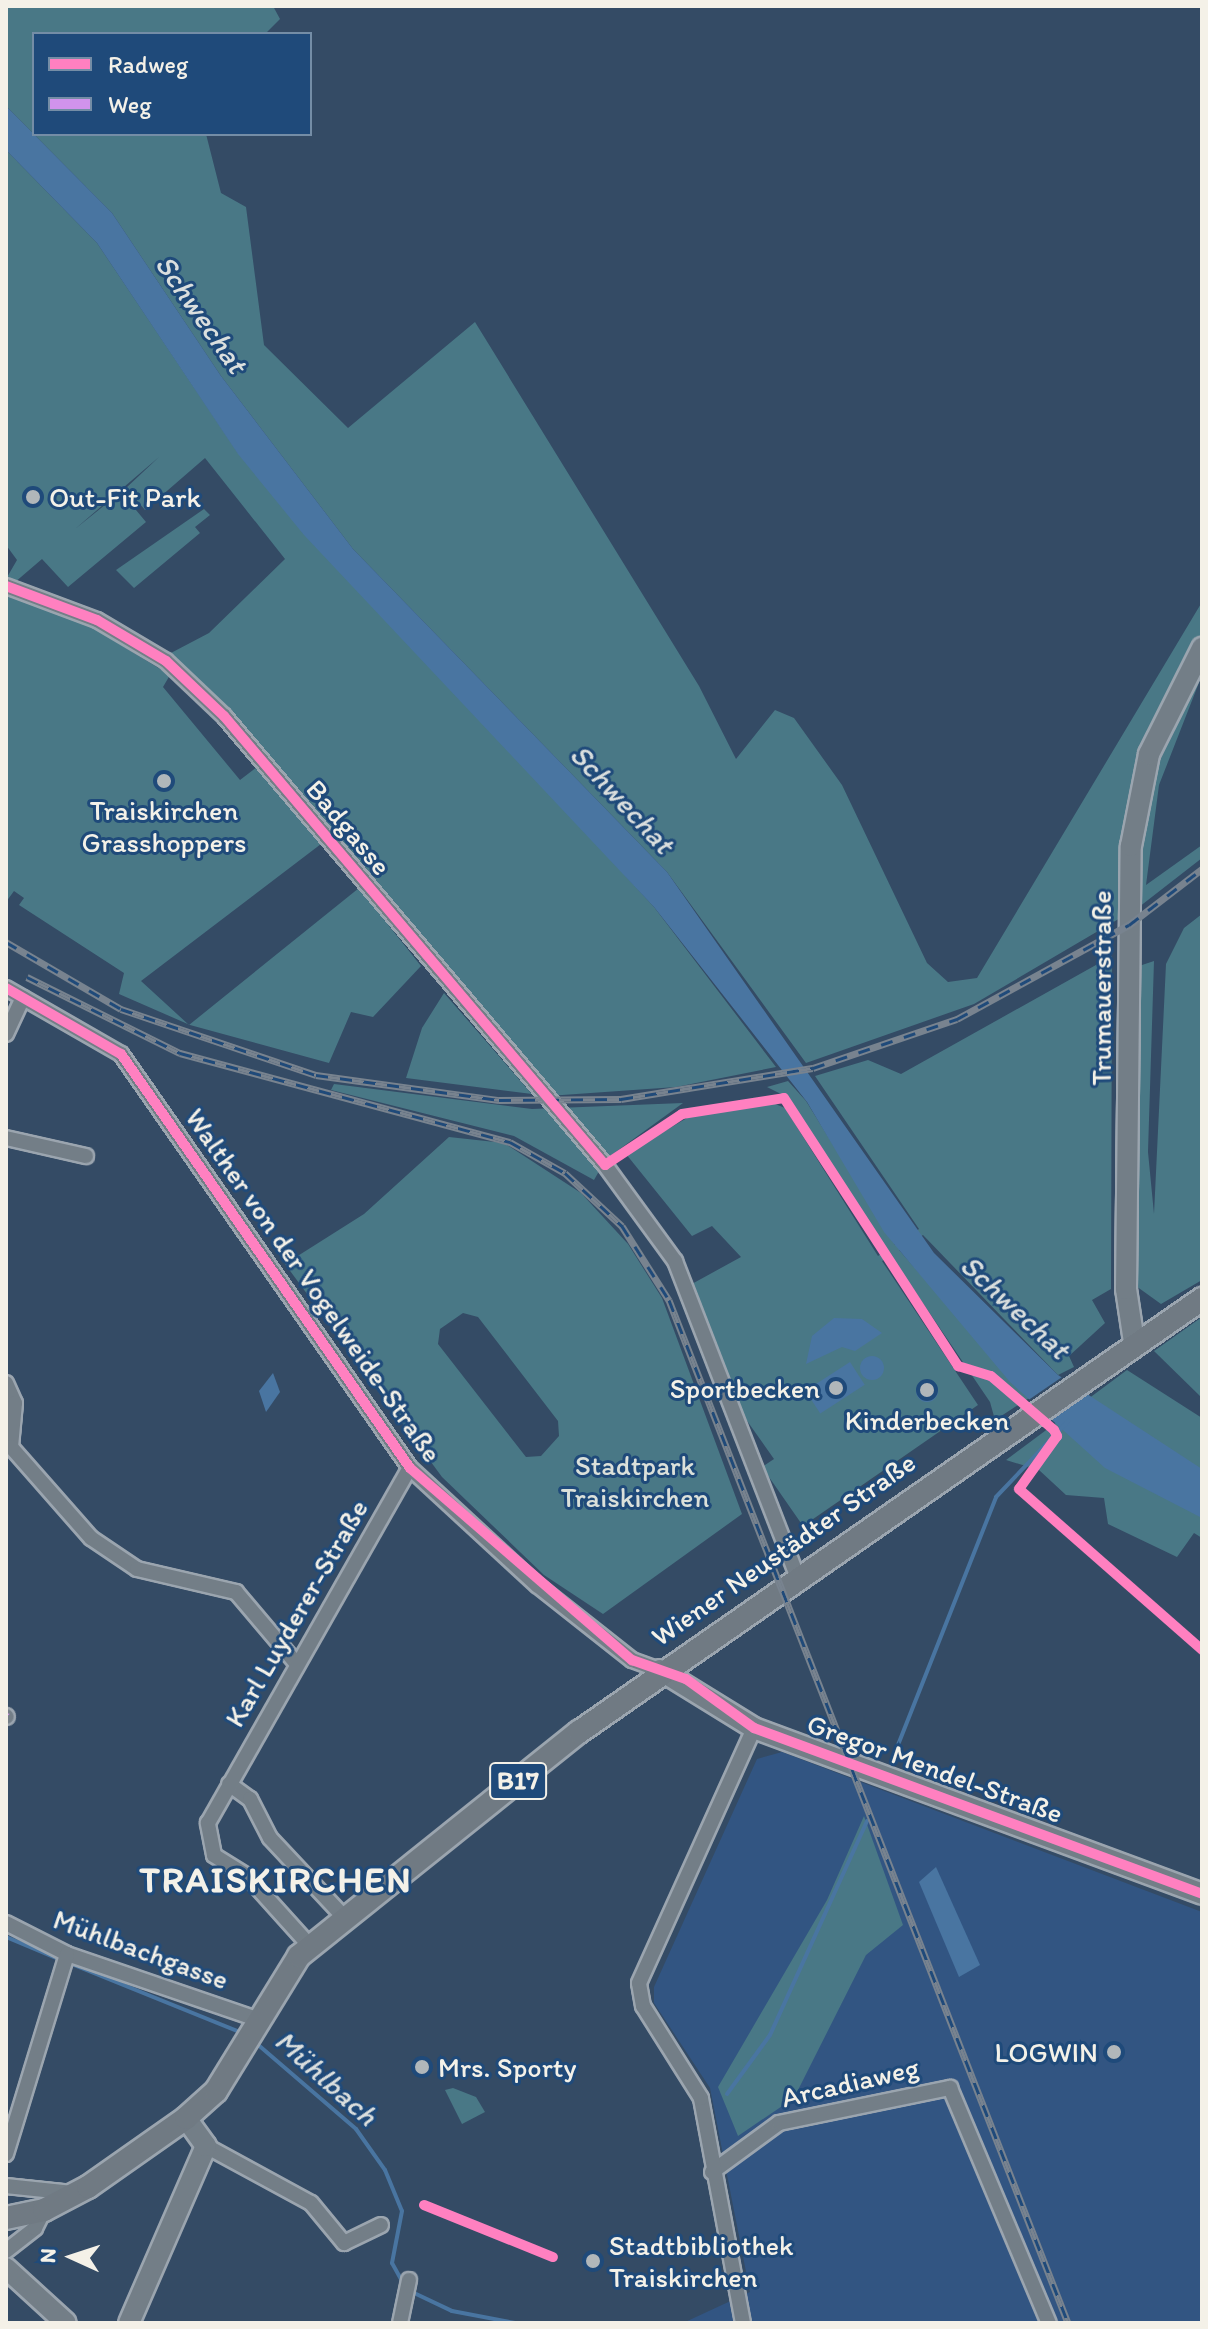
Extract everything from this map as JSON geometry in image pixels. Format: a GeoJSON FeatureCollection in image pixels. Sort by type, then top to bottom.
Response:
{"type":"FeatureCollection","features":[{"type":"Feature","properties":{"kind":"main road","name":"Trumauerstraße"},"geometry":{"type":"LineString","coordinates":[[1134,1342],[1126,1289],[1131,846],[1149,754],[1202,648]]}},
{"type":"Feature","properties":{"kind":"main road","name":"B17"},"geometry":{"type":"LineString","coordinates":[[1134,1342],[1202,1299]]}},
{"type":"Feature","properties":{"kind":"main road","name":"Wiener Neustädter Straße"},"geometry":{"type":"LineString","coordinates":[[6,2218],[44,2210],[77,2193],[186,2118],[216,2091],[304,1938],[344,1917],[660,1670],[1134,1342]]}},
{"type":"Feature","properties":{"kind":"main road","name":"Gregor Mendel-Straße"},"geometry":{"type":"LineString","coordinates":[[660,1670],[754,1728],[1202,1894]]}},
{"type":"Feature","properties":{"kind":"main road"},"geometry":{"type":"LineString","coordinates":[[129,2323],[206,2146],[186,2118]]}},
{"type":"Feature","properties":{"kind":"main road"},"geometry":{"type":"LineString","coordinates":[[6,2268],[66,2323]]}},
{"type":"Feature","properties":{"kind":"street","name":"Badgasse"},"geometry":{"type":"LineString","coordinates":[[6,586],[109,627],[166,661],[224,716],[605,1165],[675,1261],[797,1575]]}},
{"type":"Feature","properties":{"kind":"street","name":"Walther von der Vogelweide-Straße"},"geometry":{"type":"LineString","coordinates":[[6,988],[121,1054],[410,1468],[537,1585],[632,1660],[660,1670]]}},
{"type":"Feature","properties":{"kind":"street"},"geometry":{"type":"LineString","coordinates":[[6,1034],[23,998]]}},
{"type":"Feature","properties":{"kind":"street"},"geometry":{"type":"LineString","coordinates":[[6,1138],[86,1156]]}},
{"type":"Feature","properties":{"kind":"street"},"geometry":{"type":"LineString","coordinates":[[6,1383],[15,1403],[11,1447],[91,1538],[137,1569],[236,1592],[296,1663]]}},
{"type":"Feature","properties":{"kind":"street","name":"Karl Luyderer-Straße"},"geometry":{"type":"LineString","coordinates":[[304,1938],[209,1848],[208,1823],[296,1663],[410,1468]]}},
{"type":"Feature","properties":{"kind":"street"},"geometry":{"type":"LineString","coordinates":[[743,2323],[712,2172],[701,2098],[643,2006],[639,1983],[754,1728]]}},
{"type":"Feature","properties":{"kind":"street"},"geometry":{"type":"LineString","coordinates":[[229,1784],[250,1799],[270,1838],[344,1917]]}},
{"type":"Feature","properties":{"kind":"street","name":"Mühlbachgasse"},"geometry":{"type":"LineString","coordinates":[[6,1923],[65,1960],[253,2031]]}},
{"type":"Feature","properties":{"kind":"street"},"geometry":{"type":"LineString","coordinates":[[6,2154],[65,1960]]}},
{"type":"Feature","properties":{"kind":"street","name":"Arcadiaweg"},"geometry":{"type":"LineString","coordinates":[[712,2172],[779,2123],[950,2088],[961,2099],[1049,2323]]}},
{"type":"Feature","properties":{"kind":"street"},"geometry":{"type":"LineString","coordinates":[[206,2146],[311,2203],[344,2243],[381,2225]]}},
{"type":"Feature","properties":{"kind":"street"},"geometry":{"type":"LineString","coordinates":[[6,2186],[77,2193]]}},
{"type":"Feature","properties":{"kind":"street"},"geometry":{"type":"LineString","coordinates":[[6,2251],[35,2228],[44,2210]]}},
{"type":"Feature","properties":{"kind":"street"},"geometry":{"type":"LineString","coordinates":[[400,2323],[403,2296],[409,2280]]}},
{"type":"Feature","properties":{"kind":"shaded area"},"geometry":{"type":"Polygon","coordinates":[[[6,106],[32,132],[32,136],[36,136],[112,213],[221,376],[353,549],[667,872],[934,1253],[1058,1375],[1202,1469],[1202,1518],[1105,1468],[1010,1382],[884,1232],[807,1102],[654,907],[304,535],[238,454],[97,243],[6,150],[6,106]]]}},
{"type":"Feature","properties":{"kind":"shaded area"},"geometry":{"type":"Polygon","coordinates":[[[834,1318],[862,1319],[882,1333],[855,1351],[842,1347],[806,1364],[812,1336],[834,1318]]]}},
{"type":"Feature","properties":{"kind":"shaded area"},"geometry":{"type":"Polygon","coordinates":[[[872,1356],[881,1359],[884,1368],[881,1377],[872,1380],[863,1377],[860,1368],[863,1359],[872,1356]]]}},
{"type":"Feature","properties":{"kind":"shaded area","name":"Sportbecken"},"geometry":{"type":"Polygon","coordinates":[[[850,1362],[865,1385],[820,1414],[806,1391],[850,1362]]]}},
{"type":"Feature","properties":{"kind":"shaded area"},"geometry":{"type":"Polygon","coordinates":[[[273,1373],[280,1392],[266,1412],[259,1391],[273,1373]]]}},
{"type":"Feature","properties":{"kind":"shaded area","name":"Kinderbecken"},"geometry":{"type":"Polygon","coordinates":[[[927,1380],[935,1383],[938,1391],[935,1399],[927,1402],[919,1399],[916,1391],[919,1383],[927,1380]]]}},
{"type":"Feature","properties":{"kind":"shaded area"},"geometry":{"type":"Polygon","coordinates":[[[782,1752],[1202,1912],[1202,2323],[683,2323],[750,2292],[710,2088],[654,2003],[654,1987],[757,1759],[782,1752]]]}},
{"type":"Feature","properties":{"kind":"shaded area"},"geometry":{"type":"Polygon","coordinates":[[[936,1867],[980,1965],[959,1977],[919,1882],[936,1867]]]}},
{"type":"Feature","properties":{"kind":"green space"},"geometry":{"type":"Polygon","coordinates":[[[6,6],[273,6],[280,19],[267,32],[32,32],[32,132],[6,106],[6,6]]]}},
{"type":"Feature","properties":{"kind":"green space"},"geometry":{"type":"Polygon","coordinates":[[[36,136],[207,136],[221,193],[246,207],[264,345],[348,428],[475,322],[699,686],[736,759],[775,710],[794,718],[842,785],[927,963],[948,982],[977,978],[1202,602],[1202,675],[1159,785],[1146,885],[1202,845],[1202,858],[1139,907],[974,1004],[806,1063],[667,872],[353,549],[221,376],[112,213],[36,136]]]}},
{"type":"Feature","properties":{"kind":"green space"},"geometry":{"type":"Polygon","coordinates":[[[6,150],[97,243],[238,453],[654,907],[776,1067],[676,1087],[548,1096],[232,715],[169,654],[209,633],[285,559],[205,458],[145,510],[126,488],[159,457],[75,529],[121,492],[146,522],[68,587],[42,559],[14,583],[6,579],[17,560],[6,545],[6,150]]]}},
{"type":"Feature","properties":{"kind":"green space"},"geometry":{"type":"Polygon","coordinates":[[[204,509],[210,515],[195,527],[200,533],[134,588],[116,570],[204,509]]]}},
{"type":"Feature","properties":{"kind":"green space"},"geometry":{"type":"Polygon","coordinates":[[[6,595],[93,628],[170,675],[163,687],[240,780],[257,767],[321,844],[141,981],[188,1024],[119,994],[124,973],[19,905],[24,898],[14,891],[6,902],[6,595]]]}},
{"type":"Feature","properties":{"kind":"green space"},"geometry":{"type":"Polygon","coordinates":[[[359,888],[421,966],[373,1017],[351,1012],[329,1063],[189,1025],[359,888]]]}},
{"type":"Feature","properties":{"kind":"green space"},"geometry":{"type":"Polygon","coordinates":[[[1202,914],[1202,1280],[1161,1304],[1136,1286],[1139,966],[1154,961],[1148,1152],[1154,1214],[1166,964],[1184,928],[1202,914]]]}},
{"type":"Feature","properties":{"kind":"green space"},"geometry":{"type":"Polygon","coordinates":[[[1112,956],[1111,1289],[1092,1300],[1105,1323],[1069,1356],[1074,1367],[1058,1375],[923,1235],[899,1250],[1029,1398],[995,1420],[990,1402],[891,1256],[882,1261],[978,1405],[803,1526],[762,1467],[774,1459],[745,1418],[690,1285],[741,1257],[712,1226],[692,1236],[626,1154],[692,1115],[768,1101],[785,1108],[878,1256],[887,1250],[787,1097],[767,1087],[788,1081],[806,1101],[895,1245],[919,1229],[815,1076],[868,1060],[901,1074],[1112,956]]]}},
{"type":"Feature","properties":{"kind":"green space"},"geometry":{"type":"Polygon","coordinates":[[[444,993],[532,1094],[406,1078],[422,1028],[444,993]]]}},
{"type":"Feature","properties":{"kind":"green space"},"geometry":{"type":"Polygon","coordinates":[[[334,1084],[532,1109],[683,1103],[606,1159],[594,1180],[514,1136],[331,1090],[334,1084]]]}},
{"type":"Feature","properties":{"kind":"green space","name":"Stadtpark Traiskirchen"},"geometry":{"type":"Polygon","coordinates":[[[449,1137],[504,1143],[581,1193],[628,1244],[662,1298],[742,1514],[603,1614],[544,1575],[442,1477],[285,1264],[364,1214],[449,1137]],[[463,1313],[440,1329],[438,1344],[526,1457],[541,1456],[559,1436],[558,1421],[478,1317],[463,1313]]]}},
{"type":"Feature","properties":{"kind":"green space"},"geometry":{"type":"Polygon","coordinates":[[[1202,1317],[1202,1398],[1154,1351],[1202,1317]]]}},
{"type":"Feature","properties":{"kind":"green space"},"geometry":{"type":"Polygon","coordinates":[[[1127,1370],[1202,1418],[1202,1538],[1194,1533],[1177,1557],[1108,1524],[1104,1498],[1066,1495],[1039,1470],[1006,1460],[1127,1370]]]}},
{"type":"Feature","properties":{"kind":"green space"},"geometry":{"type":"Polygon","coordinates":[[[864,1816],[903,1925],[866,1955],[794,2098],[738,2136],[718,2087],[827,1900],[864,1816]]]}},
{"type":"Feature","properties":{"kind":"green space"},"geometry":{"type":"Polygon","coordinates":[[[453,2088],[476,2097],[485,2112],[462,2124],[445,2090],[453,2088]]]}},
{"type":"Feature","properties":{"kind":"pier"},"geometry":{"type":"Polygon","coordinates":[[[1065,1375],[1090,1392],[1050,1419],[1027,1401],[1065,1375]]]}},
{"type":"Feature","properties":{"kind":"waterway"},"geometry":{"type":"LineString","coordinates":[[894,1755],[996,1497],[1068,1421]]}},
{"type":"Feature","properties":{"kind":"waterway"},"geometry":{"type":"LineString","coordinates":[[727,2094],[770,2035],[867,1821]]}},
{"type":"Feature","properties":{"kind":"waterway","name":"Mühlbach"},"geometry":{"type":"LineString","coordinates":[[6,1937],[61,1960]]}},
{"type":"Feature","properties":{"kind":"waterway","name":"Mühlbach"},"geometry":{"type":"LineString","coordinates":[[69,1963],[242,2033]]}},
{"type":"Feature","properties":{"kind":"waterway","name":"Mühlbach"},"geometry":{"type":"LineString","coordinates":[[256,2043],[356,2129],[385,2170],[402,2211],[392,2263],[403,2283]]}},
{"type":"Feature","properties":{"kind":"waterway","name":"Mühlbach"},"geometry":{"type":"LineString","coordinates":[[412,2292],[452,2311],[515,2323]]}},
{"type":"Feature","properties":{"kind":"railway"},"geometry":{"type":"LineString","coordinates":[[6,942],[121,1009],[316,1075],[499,1100],[621,1099],[813,1068],[957,1019],[1129,925],[1202,869]]}},
{"type":"Feature","properties":{"kind":"railway"},"geometry":{"type":"LineString","coordinates":[[27,977],[180,1053],[510,1142],[565,1173],[622,1226],[669,1300],[1068,2323]]}},
{"type":"Feature","properties":{"kind":"cycle path"},"geometry":{"type":"LineString","coordinates":[[6,586],[97,620],[166,661],[224,716],[605,1165],[682,1114],[784,1098],[958,1366],[991,1376],[1054,1430],[1057,1436],[1019,1489],[1202,1650]]}},
{"type":"Feature","properties":{"kind":"cycle path"},"geometry":{"type":"LineString","coordinates":[[6,988],[121,1054],[410,1468],[632,1660],[686,1679],[754,1728],[1202,1894]]}},
{"type":"Feature","properties":{"kind":"cycle path"},"geometry":{"type":"LineString","coordinates":[[424,2205],[553,2257]]}},
{"type":"Feature","properties":{"kind":"place","name":"Out-Fit Park"},"geometry":{"type":"Point","coordinates":[33,497]}},
{"type":"Feature","properties":{"kind":"place","name":"Traiskirchen Grasshoppers"},"geometry":{"type":"Point","coordinates":[164,781]}},
{"type":"Feature","properties":{"kind":"place","name":"Sportbecken"},"geometry":{"type":"Point","coordinates":[836,1388]}},
{"type":"Feature","properties":{"kind":"place","name":"Kinderbecken"},"geometry":{"type":"Point","coordinates":[927,1390]}},
{"type":"Feature","properties":{"kind":"place","name":"LOGWIN"},"geometry":{"type":"Point","coordinates":[1114,2052]}},
{"type":"Feature","properties":{"kind":"place","name":"Mrs. Sporty"},"geometry":{"type":"Point","coordinates":[422,2067]}},
{"type":"Feature","properties":{"kind":"place","name":"Stadtbibliothek Traiskirchen"},"geometry":{"type":"Point","coordinates":[593,2261]}},
{"type":"Feature","properties":{"kind":"district","name":"TRAISKIRCHEN"},"geometry":{"type":"Point","coordinates":[276,1880]}},
{"type":"Feature","properties":{"kind":"water label","name":"Schwechat"},"geometry":{"type":"Point","coordinates":[201,314]}},
{"type":"Feature","properties":{"kind":"water label","name":"Schwechat"},"geometry":{"type":"Point","coordinates":[622,799]}},
{"type":"Feature","properties":{"kind":"water label","name":"Schwechat"},"geometry":{"type":"Point","coordinates":[1015,1307]}}]}
